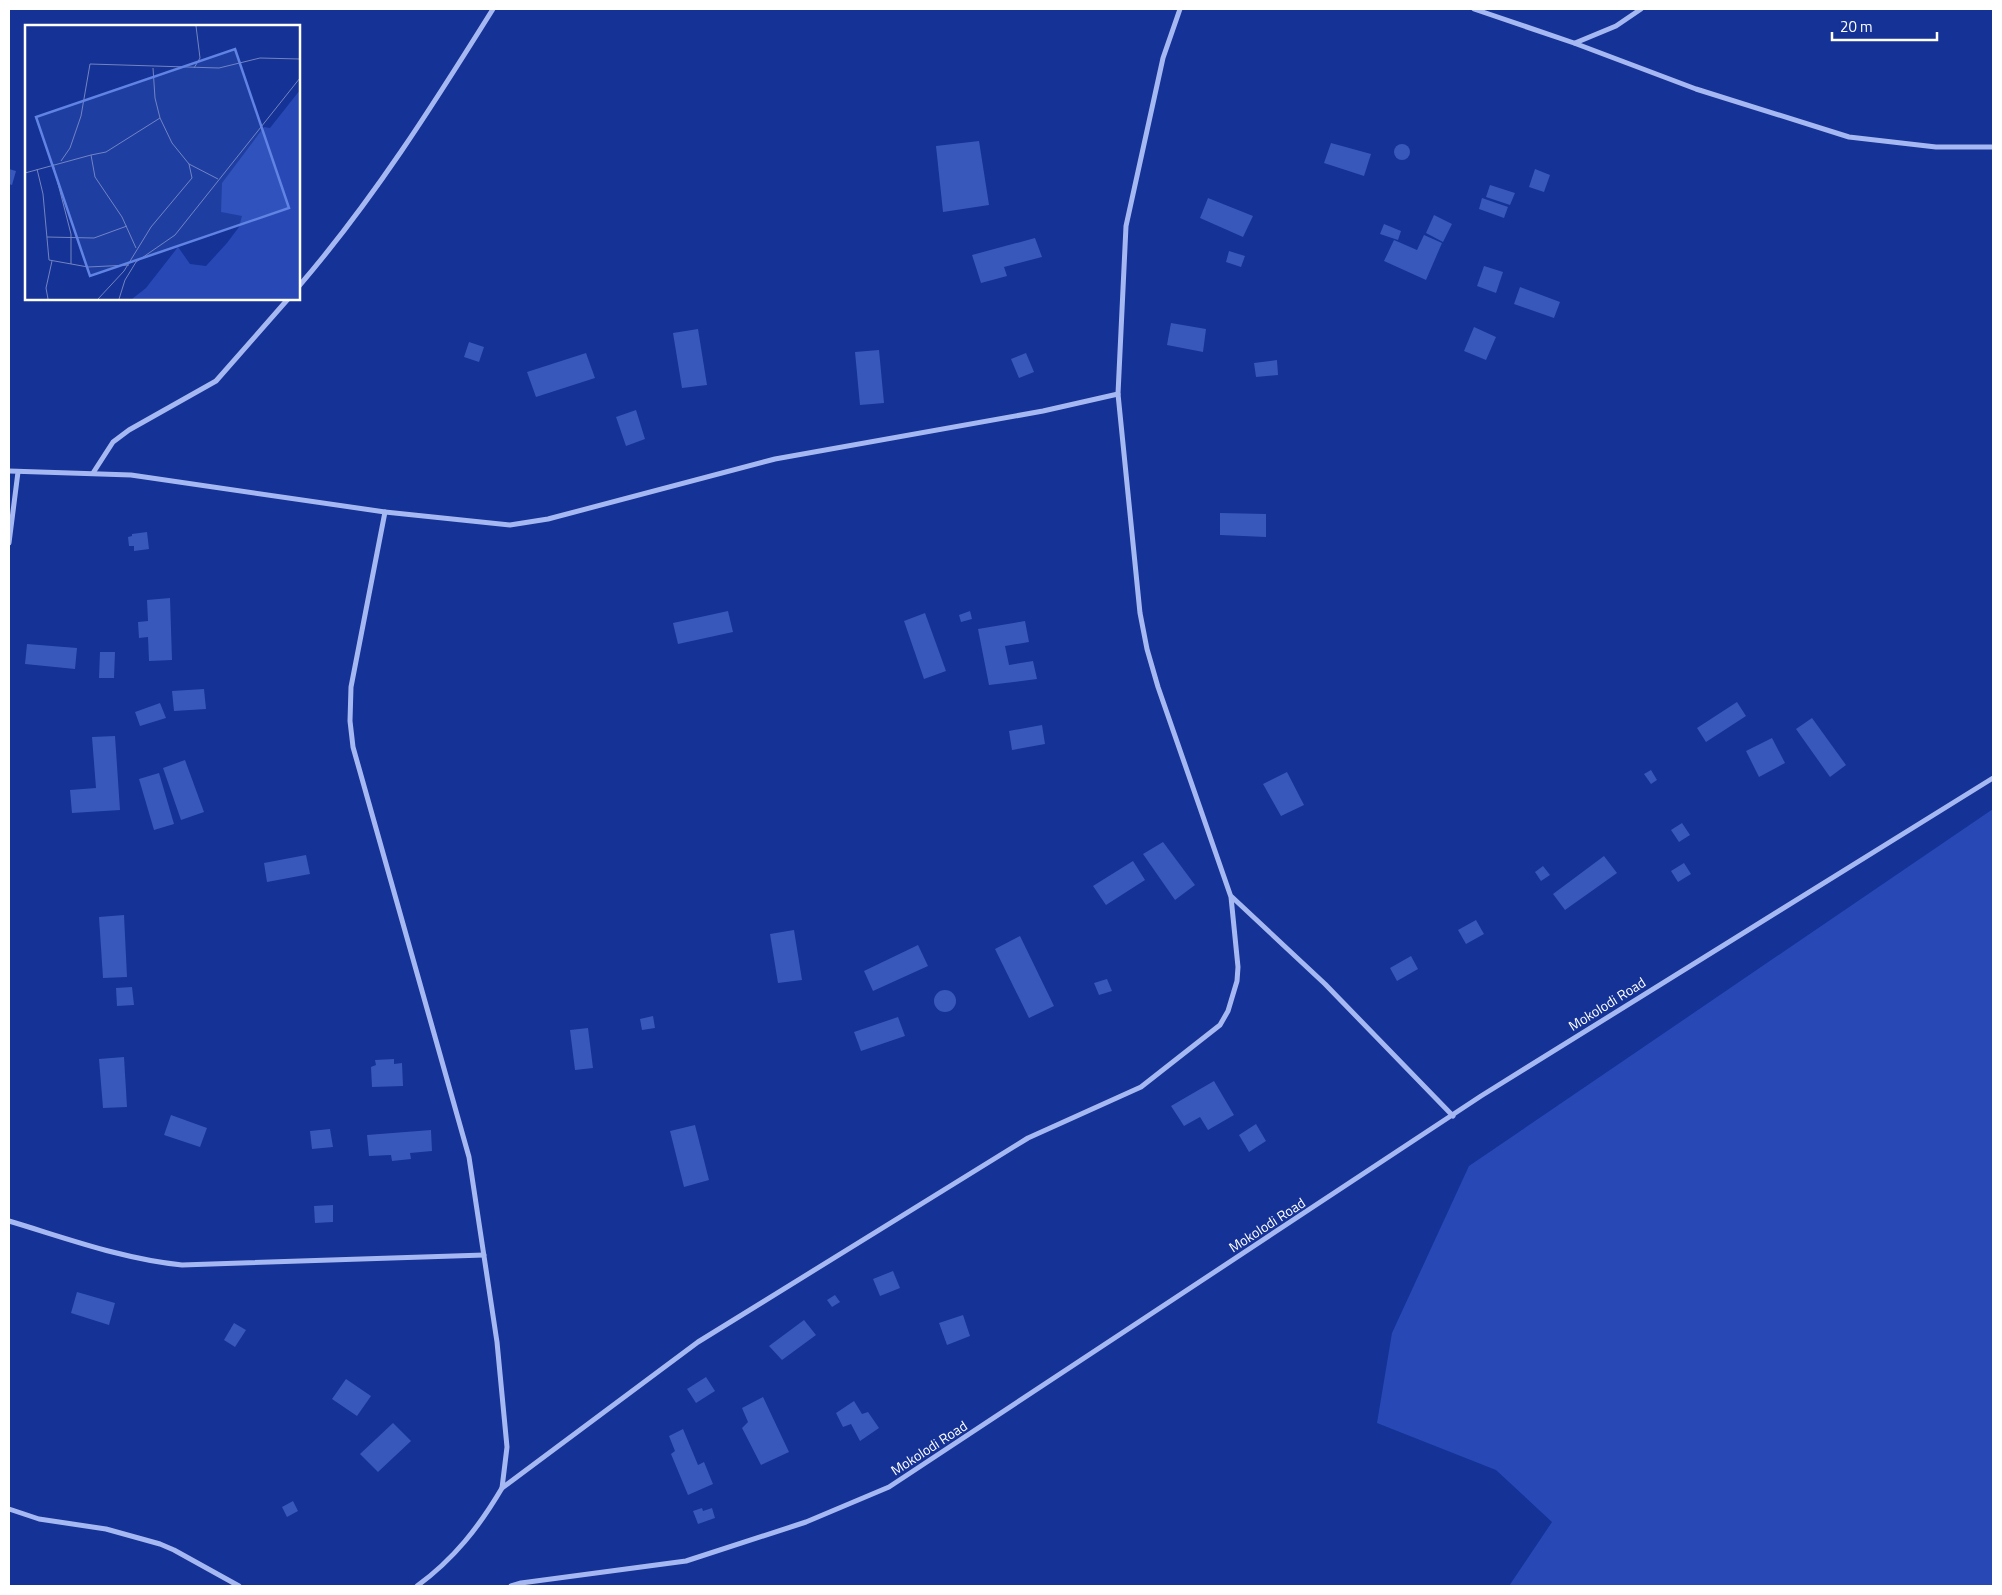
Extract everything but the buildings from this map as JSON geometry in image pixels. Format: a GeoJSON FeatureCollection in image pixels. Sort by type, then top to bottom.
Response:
{"type":"FeatureCollection","features":[{"type":"Feature","properties":{"kind":"street"},"geometry":{"type":"LineString","coordinates":[[300,285],[333,247],[418,129],[493,9]]}},
{"type":"Feature","properties":{"kind":"street"},"geometry":{"type":"LineString","coordinates":[[502,1488],[698,1342],[1028,1138],[1141,1087],[1220,1026],[1228,1011],[1237,981],[1238,967],[1231,897],[1146,649],[1140,613],[1118,394],[1126,226],[1163,58],[1180,9]]}},
{"type":"Feature","properties":{"kind":"street"},"geometry":{"type":"LineString","coordinates":[[1474,9],[1574,43],[1696,89],[1849,137],[1916,145],[1993,147]]}},
{"type":"Feature","properties":{"kind":"street"},"geometry":{"type":"LineString","coordinates":[[1574,43],[1616,26],[1641,9]]}},
{"type":"Feature","properties":{"kind":"street"},"geometry":{"type":"LineString","coordinates":[[92,473],[113,442],[129,430],[216,381],[287,300]]}},
{"type":"Feature","properties":{"kind":"street"},"geometry":{"type":"LineString","coordinates":[[9,471],[131,475],[385,512],[510,525],[532,522],[775,459],[1043,411],[1118,394]]}},
{"type":"Feature","properties":{"kind":"street"},"geometry":{"type":"LineString","coordinates":[[9,543],[18,472]]}},
{"type":"Feature","properties":{"kind":"street"},"geometry":{"type":"LineString","coordinates":[[385,512],[351,687],[350,721],[353,747],[469,1158],[497,1342],[507,1446],[502,1488],[482,1523],[460,1549],[416,1586]]}},
{"type":"Feature","properties":{"kind":"street","name":"Mokolodi Road"},"geometry":{"type":"LineString","coordinates":[[511,1586],[521,1583],[686,1561],[806,1522],[889,1488],[1453,1116],[1489,1090],[1993,778]]}},
{"type":"Feature","properties":{"kind":"street"},"geometry":{"type":"LineString","coordinates":[[1231,897],[1325,984],[1453,1116]]}},
{"type":"Feature","properties":{"kind":"street"},"geometry":{"type":"LineString","coordinates":[[9,1221],[126,1257],[149,1262],[182,1265],[484,1255]]}},
{"type":"Feature","properties":{"kind":"street"},"geometry":{"type":"LineString","coordinates":[[9,1509],[39,1519],[106,1529],[160,1544],[238,1586]]}},
{"type":"Feature","properties":{"kind":"shaded area"},"geometry":{"type":"Polygon","coordinates":[[[1993,809],[1993,1586],[1509,1586],[1552,1522],[1496,1470],[1377,1423],[1392,1333],[1469,1166],[1993,809]]]}}]}
